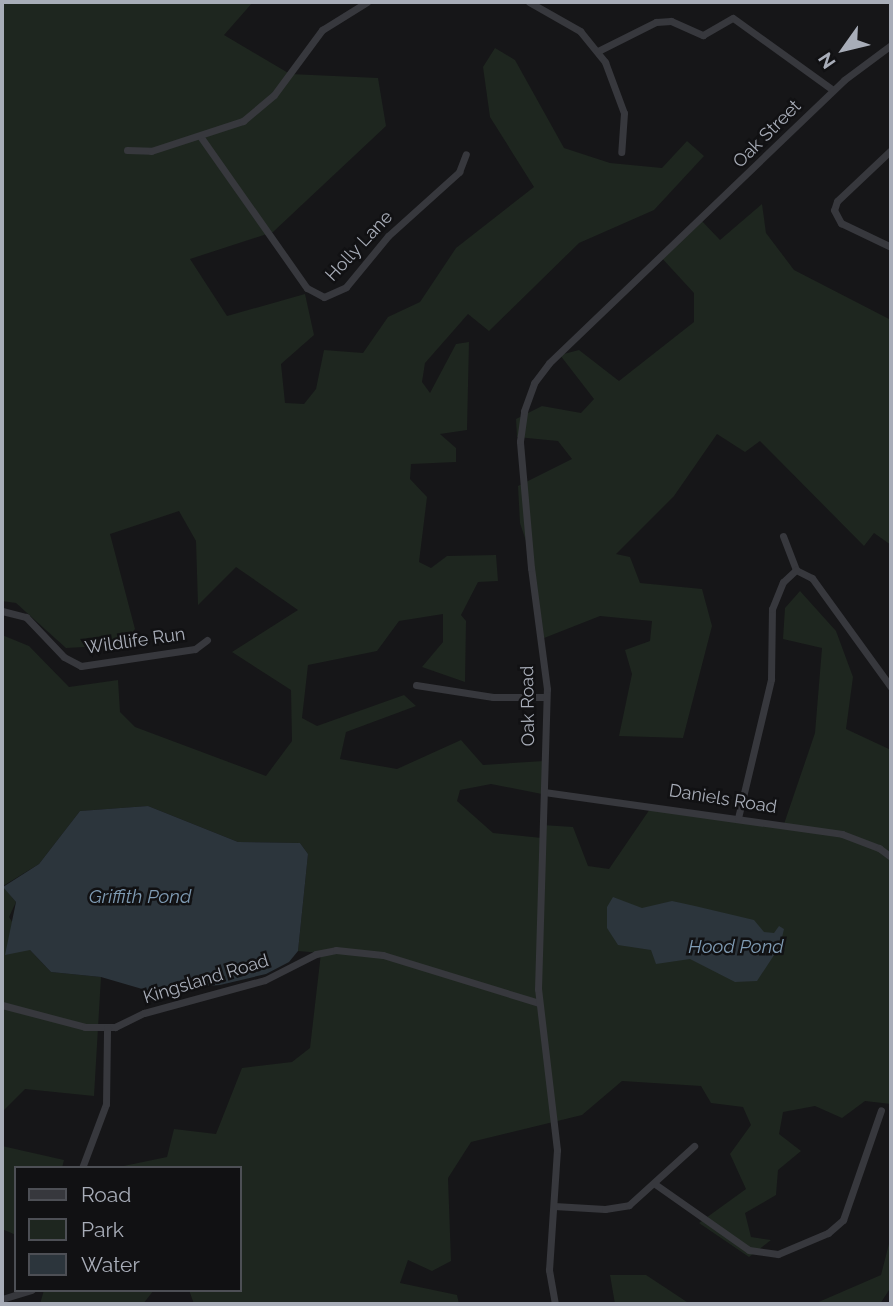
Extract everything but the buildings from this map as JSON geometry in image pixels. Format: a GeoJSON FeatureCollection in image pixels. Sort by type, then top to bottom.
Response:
{"type":"FeatureCollection","features":[{"type":"Feature","properties":{"kind":"street"},"geometry":{"type":"LineString","coordinates":[[127,150],[151,151],[243,121],[263,106],[322,30],[368,2]]}},
{"type":"Feature","properties":{"kind":"street"},"geometry":{"type":"LineString","coordinates":[[529,2],[564,19],[598,51],[624,113],[621,152]]}},
{"type":"Feature","properties":{"kind":"street"},"geometry":{"type":"LineString","coordinates":[[598,51],[656,22],[671,22],[703,35],[733,18],[833,90]]}},
{"type":"Feature","properties":{"kind":"street","name":"Oak Street"},"geometry":{"type":"LineString","coordinates":[[730,192],[833,90],[891,45]]}},
{"type":"Feature","properties":{"kind":"street","name":"Holly Lane"},"geometry":{"type":"LineString","coordinates":[[200,136],[307,288],[324,298],[346,287],[388,236],[459,172],[467,154]]}},
{"type":"Feature","properties":{"kind":"street"},"geometry":{"type":"LineString","coordinates":[[891,150],[837,201],[834,210],[841,223],[891,247]]}},
{"type":"Feature","properties":{"kind":"street","name":"Oak Road"},"geometry":{"type":"LineString","coordinates":[[555,1304],[549,1270],[556,1130],[539,1003],[546,697],[520,440],[528,396],[549,363],[730,192]]}},
{"type":"Feature","properties":{"kind":"street"},"geometry":{"type":"LineString","coordinates":[[783,536],[796,570],[812,578],[891,687]]}},
{"type":"Feature","properties":{"kind":"street"},"geometry":{"type":"LineString","coordinates":[[738,818],[772,679],[772,609],[783,582],[796,570]]}},
{"type":"Feature","properties":{"kind":"street","name":"Wildlife Run"},"geometry":{"type":"LineString","coordinates":[[2,611],[26,617],[64,657],[81,666],[195,649],[207,640]]}},
{"type":"Feature","properties":{"kind":"street"},"geometry":{"type":"LineString","coordinates":[[416,685],[493,697],[546,697]]}},
{"type":"Feature","properties":{"kind":"street","name":"Daniels Road"},"geometry":{"type":"LineString","coordinates":[[544,792],[842,834],[879,848],[891,857]]}},
{"type":"Feature","properties":{"kind":"street","name":"Kingsland Road"},"geometry":{"type":"LineString","coordinates":[[2,1005],[85,1027],[107,1028],[251,985],[316,954],[336,950],[409,962],[539,1003]]}},
{"type":"Feature","properties":{"kind":"street"},"geometry":{"type":"LineString","coordinates":[[83,1166],[107,1104],[107,1028]]}},
{"type":"Feature","properties":{"kind":"street"},"geometry":{"type":"LineString","coordinates":[[655,1184],[749,1250],[778,1254],[828,1233],[843,1220],[881,1110]]}},
{"type":"Feature","properties":{"kind":"street"},"geometry":{"type":"LineString","coordinates":[[554,1206],[620,1208],[655,1184],[694,1146]]}},
{"type":"Feature","properties":{"kind":"street"},"geometry":{"type":"LineString","coordinates":[[2,1300],[26,1292]]}},
{"type":"Feature","properties":{"kind":"green space"},"geometry":{"type":"Polygon","coordinates":[[[2,2],[253,2],[224,35],[290,74],[378,78],[386,126],[273,232],[190,259],[227,316],[305,294],[314,335],[281,364],[285,403],[304,404],[316,389],[324,350],[363,353],[388,317],[420,302],[456,248],[534,187],[490,117],[483,67],[495,48],[515,60],[564,148],[610,163],[662,168],[687,141],[704,156],[654,210],[579,243],[489,331],[468,314],[425,363],[422,382],[430,393],[456,344],[469,342],[467,430],[440,434],[456,448],[456,462],[411,464],[410,479],[427,497],[419,562],[431,568],[447,556],[496,555],[498,581],[478,582],[461,615],[466,621],[465,682],[422,667],[443,642],[443,614],[399,621],[377,651],[308,665],[302,718],[317,726],[404,695],[416,706],[346,732],[340,759],[397,769],[461,740],[483,765],[544,761],[542,794],[491,784],[460,790],[457,801],[493,833],[542,838],[542,825],[573,827],[588,866],[609,869],[652,806],[784,824],[815,733],[822,648],[783,639],[785,608],[800,591],[836,631],[853,677],[846,729],[891,750],[891,1104],[865,1101],[842,1118],[815,1106],[783,1112],[779,1134],[801,1151],[778,1170],[776,1195],[745,1213],[751,1237],[771,1240],[749,1257],[699,1223],[746,1189],[730,1154],[751,1125],[743,1107],[711,1103],[701,1086],[622,1081],[582,1115],[471,1142],[448,1178],[451,1261],[432,1271],[408,1260],[400,1283],[457,1295],[459,1304],[194,1304],[190,1292],[242,1292],[242,1166],[124,1166],[167,1157],[174,1129],[216,1134],[242,1068],[292,1062],[310,1048],[321,953],[298,951],[308,854],[300,843],[238,842],[148,806],[80,811],[39,864],[3,886],[16,902],[9,917],[30,950],[51,972],[101,977],[94,1096],[25,1089],[2,1112],[2,635],[29,646],[69,687],[118,680],[120,712],[135,727],[266,776],[292,741],[291,690],[232,652],[298,610],[236,567],[198,605],[196,541],[179,511],[110,534],[135,629],[122,645],[66,648],[16,603],[2,601],[2,2]]]}},
{"type":"Feature","properties":{"kind":"green space"},"geometry":{"type":"Polygon","coordinates":[[[762,204],[766,233],[794,270],[891,320],[891,545],[874,533],[864,546],[760,441],[745,452],[717,434],[674,496],[616,554],[630,557],[640,583],[702,589],[712,626],[683,738],[619,736],[632,674],[625,650],[650,641],[652,621],[600,616],[539,640],[532,559],[520,523],[518,486],[572,459],[558,441],[517,437],[516,419],[542,406],[581,413],[594,399],[560,355],[579,350],[619,381],[694,322],[694,293],[659,255],[699,218],[720,240],[762,204]]]}},
{"type":"Feature","properties":{"kind":"green space"},"geometry":{"type":"Polygon","coordinates":[[[2,1146],[64,1160],[62,1166],[14,1166],[14,1234],[2,1229],[2,1146]]]}},
{"type":"Feature","properties":{"kind":"green space"},"geometry":{"type":"Polygon","coordinates":[[[891,1236],[891,1287],[880,1304],[814,1304],[881,1275],[891,1236]]]}},
{"type":"Feature","properties":{"kind":"green space"},"geometry":{"type":"Polygon","coordinates":[[[610,1275],[646,1275],[687,1302],[703,1304],[615,1304],[610,1275]]]}},
{"type":"Feature","properties":{"kind":"green space"},"geometry":{"type":"Polygon","coordinates":[[[43,1292],[152,1292],[143,1304],[40,1304],[43,1292]]]}},
{"type":"Feature","properties":{"kind":"water","name":"Griffith Pond"},"geometry":{"type":"Polygon","coordinates":[[[148,806],[238,842],[300,843],[308,854],[298,951],[289,962],[266,974],[220,985],[149,991],[101,977],[51,972],[30,950],[5,955],[16,902],[3,887],[39,864],[80,811],[148,806]]]}},
{"type":"Feature","properties":{"kind":"water","name":"Hood Pond"},"geometry":{"type":"Polygon","coordinates":[[[613,897],[642,908],[672,901],[695,906],[754,920],[764,932],[774,933],[779,926],[784,929],[780,946],[757,981],[735,982],[690,959],[656,964],[651,950],[618,945],[607,928],[607,907],[613,897]]]}}]}
